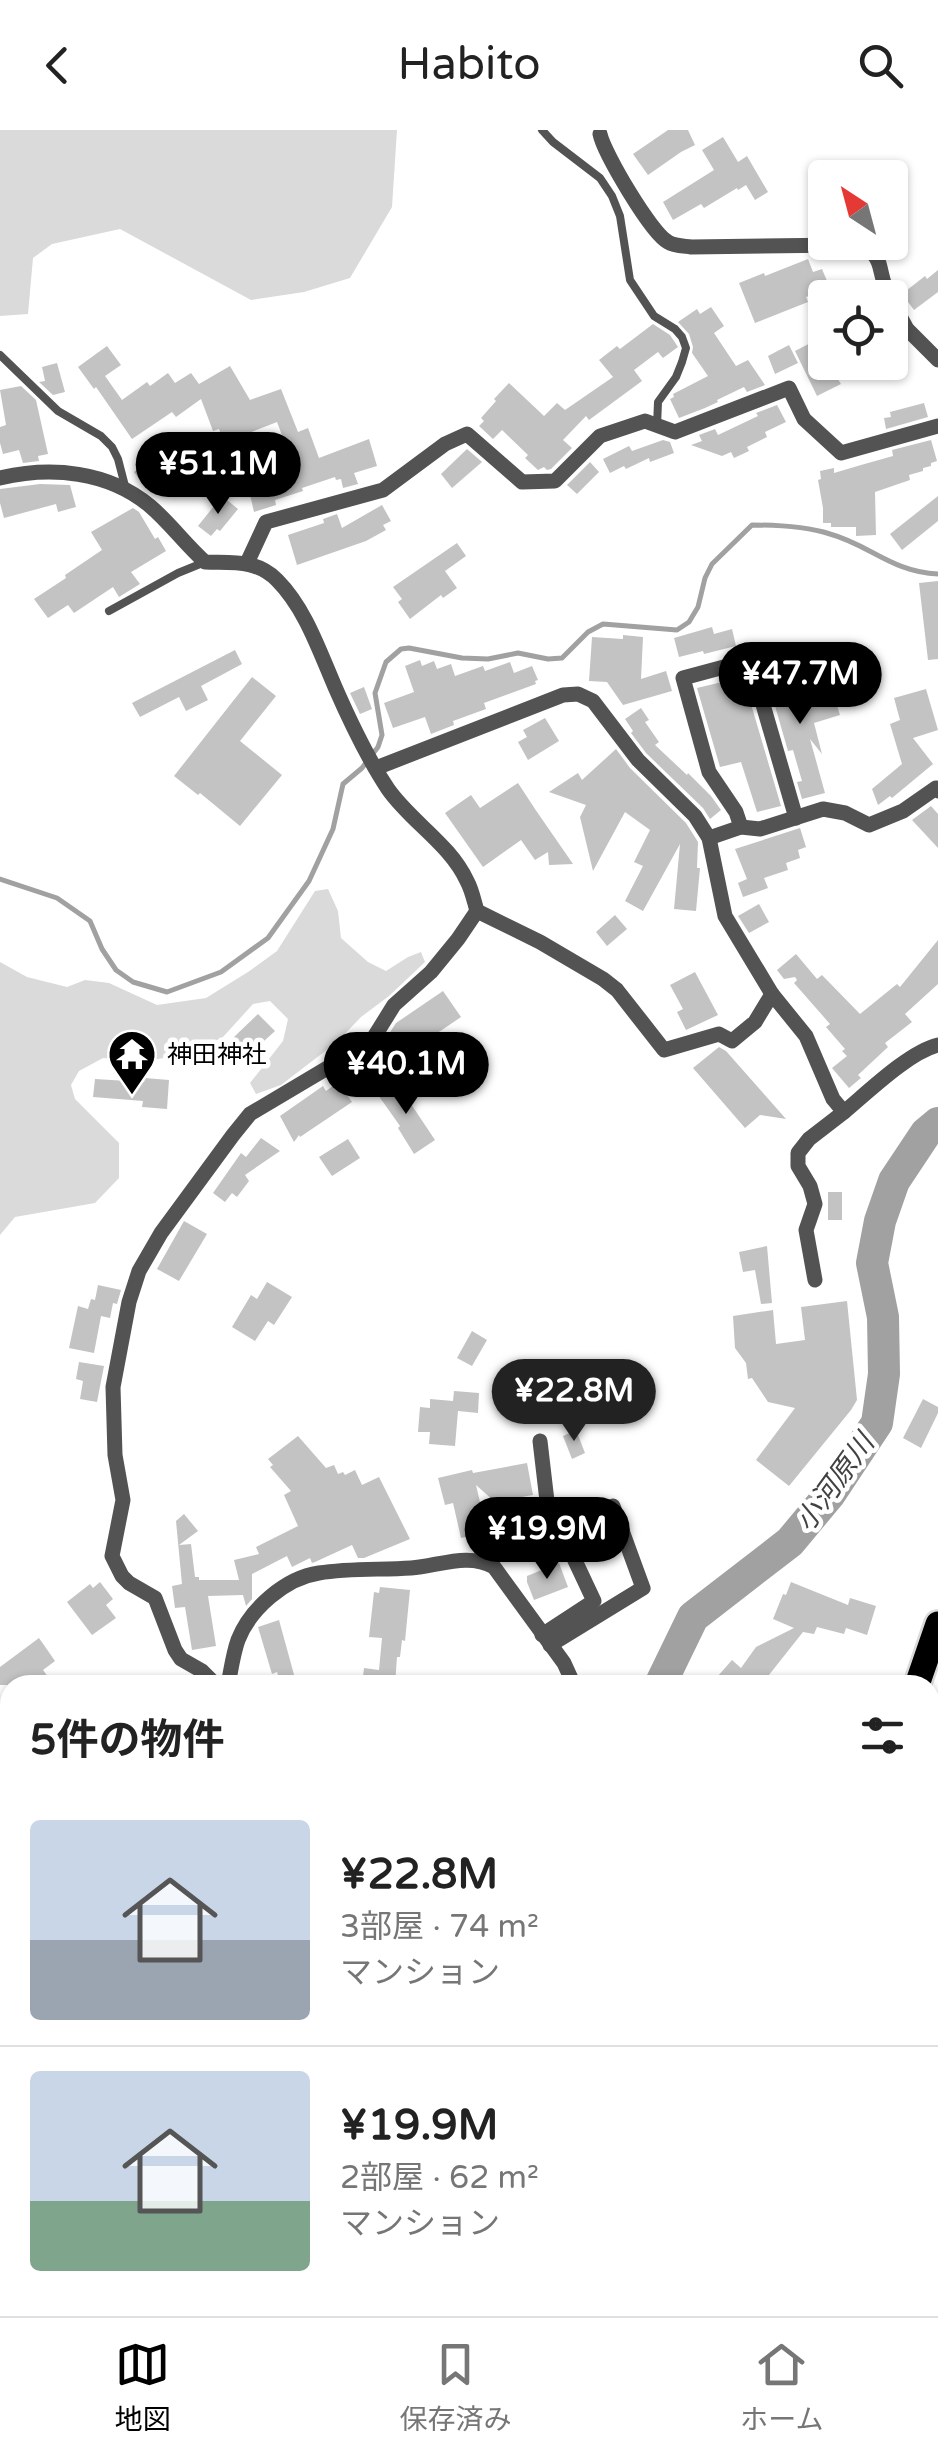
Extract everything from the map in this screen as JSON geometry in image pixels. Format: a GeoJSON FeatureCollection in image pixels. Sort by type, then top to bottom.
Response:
{"type":"FeatureCollection","features":[{"type":"Feature","properties":{"kind":"main road"},"geometry":{"type":"LineString","coordinates":[[920,1675],[938,1624]]}},
{"type":"Feature","properties":{"kind":"street"},"geometry":{"type":"LineString","coordinates":[[600,134],[610,161],[658,233],[669,243],[692,247],[865,248],[880,260],[884,280]]}},
{"type":"Feature","properties":{"kind":"street"},"geometry":{"type":"LineString","coordinates":[[908,330],[938,360]]}},
{"type":"Feature","properties":{"kind":"street"},"geometry":{"type":"LineString","coordinates":[[247,563],[266,522],[383,490],[466,434],[522,482],[555,480],[600,436],[644,421],[674,432],[790,388],[804,420],[841,453],[938,426]]}},
{"type":"Feature","properties":{"kind":"street"},"geometry":{"type":"LineString","coordinates":[[0,478],[48,470],[84,474],[126,490],[148,504],[205,562],[247,563],[260,566],[274,577],[309,627],[376,768],[398,801],[447,851],[467,881],[477,910],[604,980],[617,990],[664,1050],[719,1034],[732,1041],[755,1022],[772,994]]}},
{"type":"Feature","properties":{"kind":"street"},"geometry":{"type":"LineString","coordinates":[[741,827],[736,812],[708,772],[684,678],[750,660],[796,818]]}},
{"type":"Feature","properties":{"kind":"street"},"geometry":{"type":"LineString","coordinates":[[376,768],[564,694],[578,694],[593,701],[638,760],[694,816],[709,838],[725,916],[772,994],[806,1036],[833,1099],[844,1112]]}},
{"type":"Feature","properties":{"kind":"street"},"geometry":{"type":"LineString","coordinates":[[709,838],[741,827],[760,829],[823,808],[845,813],[869,826],[938,790]]}},
{"type":"Feature","properties":{"kind":"street"},"geometry":{"type":"LineString","coordinates":[[207,1675],[181,1659],[156,1598],[129,1583],[112,1556],[123,1500],[116,1456],[114,1387],[129,1302],[139,1271],[161,1234],[250,1114],[370,1042],[394,1005],[431,972],[477,910]]}},
{"type":"Feature","properties":{"kind":"street"},"geometry":{"type":"LineString","coordinates":[[815,1280],[806,1230],[815,1204],[798,1166],[798,1152],[809,1138],[893,1072],[938,1045]]}},
{"type":"Feature","properties":{"kind":"street"},"geometry":{"type":"LineString","coordinates":[[540,1440],[547,1501],[594,1601],[546,1640]]}},
{"type":"Feature","properties":{"kind":"street"},"geometry":{"type":"LineString","coordinates":[[546,1640],[643,1588],[612,1506]]}},
{"type":"Feature","properties":{"kind":"street"},"geometry":{"type":"LineString","coordinates":[[230,1675],[238,1640],[250,1618],[268,1598],[295,1581],[316,1573],[416,1568],[468,1559],[482,1560],[494,1567],[569,1675]]}},
{"type":"Feature","properties":{"kind":"lane"},"geometry":{"type":"LineString","coordinates":[[542,130],[606,188],[620,216],[630,280],[654,316],[682,337],[686,348],[676,378],[658,402],[658,426]]}},
{"type":"Feature","properties":{"kind":"lane"},"geometry":{"type":"LineString","coordinates":[[0,355],[58,412],[101,436],[112,447],[126,490]]}},
{"type":"Feature","properties":{"kind":"lane"},"geometry":{"type":"LineString","coordinates":[[109,610],[178,572],[205,562]]}},
{"type":"Feature","properties":{"kind":"shaded area"},"geometry":{"type":"Polygon","coordinates":[[[0,130],[397,130],[392,207],[350,278],[304,292],[251,300],[120,229],[52,244],[33,258],[28,314],[0,316],[0,130]]]}},
{"type":"Feature","properties":{"kind":"shaded area"},"geometry":{"type":"Polygon","coordinates":[[[328,889],[338,911],[341,938],[368,962],[386,971],[421,952],[425,962],[337,1042],[281,1085],[256,1094],[250,1083],[283,1041],[288,1019],[270,1001],[253,1004],[223,1037],[193,1053],[146,1061],[103,1058],[79,1071],[71,1085],[75,1099],[119,1143],[119,1178],[95,1203],[15,1217],[0,1235],[0,962],[27,977],[67,987],[85,980],[109,983],[157,1005],[206,998],[277,951],[315,891],[328,889]]]}},
{"type":"Feature","properties":{"kind":"building"},"geometry":{"type":"Polygon","coordinates":[[[668,130],[688,130],[695,145],[648,175],[633,154],[668,130]]]}},
{"type":"Feature","properties":{"kind":"building"},"geometry":{"type":"Polygon","coordinates":[[[723,137],[738,162],[747,156],[768,192],[755,200],[746,185],[673,220],[663,202],[714,170],[702,150],[723,137]]]}},
{"type":"Feature","properties":{"kind":"building"},"geometry":{"type":"Polygon","coordinates":[[[808,259],[813,272],[822,269],[827,280],[808,280],[808,302],[755,323],[739,283],[764,273],[765,276],[808,259]]]}},
{"type":"Feature","properties":{"kind":"building"},"geometry":{"type":"Polygon","coordinates":[[[938,270],[938,292],[914,310],[908,302],[908,289],[925,276],[927,279],[938,270]]]}},
{"type":"Feature","properties":{"kind":"building"},"geometry":{"type":"Polygon","coordinates":[[[711,307],[724,326],[714,333],[736,366],[748,360],[765,385],[747,392],[744,387],[679,418],[670,399],[673,394],[708,376],[692,353],[689,334],[678,322],[697,309],[700,314],[711,307]]]}},
{"type":"Feature","properties":{"kind":"building"},"geometry":{"type":"Polygon","coordinates":[[[653,324],[670,335],[678,347],[663,358],[658,352],[634,370],[642,381],[589,420],[586,416],[563,440],[572,448],[551,469],[538,470],[502,430],[493,439],[479,426],[494,399],[509,383],[544,416],[557,403],[565,410],[613,377],[599,360],[653,324]]]}},
{"type":"Feature","properties":{"kind":"building"},"geometry":{"type":"Polygon","coordinates":[[[808,344],[808,378],[795,351],[808,344]]]}},
{"type":"Feature","properties":{"kind":"building"},"geometry":{"type":"Polygon","coordinates":[[[789,345],[798,363],[775,374],[768,356],[789,345]]]}},
{"type":"Feature","properties":{"kind":"building"},"geometry":{"type":"Polygon","coordinates":[[[107,346],[121,365],[105,376],[122,400],[168,373],[175,383],[191,373],[199,384],[230,366],[250,400],[281,389],[298,432],[308,428],[319,458],[369,439],[377,466],[354,473],[358,484],[343,488],[341,479],[335,477],[254,512],[249,490],[296,472],[277,422],[224,443],[219,429],[213,431],[201,399],[176,417],[172,412],[132,439],[78,367],[107,346]]]}},
{"type":"Feature","properties":{"kind":"building"},"geometry":{"type":"Polygon","coordinates":[[[57,363],[65,392],[53,395],[39,382],[45,381],[42,367],[57,363]]]}},
{"type":"Feature","properties":{"kind":"building"},"geometry":{"type":"Polygon","coordinates":[[[809,380],[838,380],[841,384],[817,396],[809,380]]]}},
{"type":"Feature","properties":{"kind":"building"},"geometry":{"type":"Polygon","coordinates":[[[21,386],[36,400],[48,454],[38,456],[39,461],[23,463],[19,450],[3,454],[0,443],[0,427],[6,425],[0,390],[21,386]]]}},
{"type":"Feature","properties":{"kind":"building"},"geometry":{"type":"Polygon","coordinates":[[[924,403],[928,417],[886,429],[884,418],[891,417],[890,412],[924,403]]]}},
{"type":"Feature","properties":{"kind":"building"},"geometry":{"type":"Polygon","coordinates":[[[777,405],[786,422],[765,432],[767,437],[734,458],[731,452],[722,456],[691,445],[702,441],[699,435],[715,429],[718,435],[777,405]]]}},
{"type":"Feature","properties":{"kind":"building"},"geometry":{"type":"Polygon","coordinates":[[[180,440],[189,453],[144,485],[134,472],[180,440]]]}},
{"type":"Feature","properties":{"kind":"building"},"geometry":{"type":"Polygon","coordinates":[[[663,440],[670,442],[674,453],[650,462],[649,458],[610,473],[603,459],[629,446],[632,451],[663,440]]]}},
{"type":"Feature","properties":{"kind":"building"},"geometry":{"type":"Polygon","coordinates":[[[931,440],[937,461],[909,475],[910,480],[875,492],[876,535],[856,536],[856,527],[831,527],[831,523],[823,523],[820,471],[834,468],[834,473],[893,456],[892,450],[931,440]]]}},
{"type":"Feature","properties":{"kind":"building"},"geometry":{"type":"Polygon","coordinates":[[[467,449],[482,462],[452,488],[441,474],[467,449]]]}},
{"type":"Feature","properties":{"kind":"building"},"geometry":{"type":"Polygon","coordinates":[[[590,462],[599,472],[577,494],[567,485],[590,462]]]}},
{"type":"Feature","properties":{"kind":"building"},"geometry":{"type":"Polygon","coordinates":[[[70,485],[76,507],[58,512],[56,504],[4,518],[0,489],[70,485]]]}},
{"type":"Feature","properties":{"kind":"building"},"geometry":{"type":"Polygon","coordinates":[[[222,496],[238,509],[211,536],[198,526],[222,496]]]}},
{"type":"Feature","properties":{"kind":"building"},"geometry":{"type":"Polygon","coordinates":[[[938,496],[938,521],[902,550],[890,534],[938,496]]]}},
{"type":"Feature","properties":{"kind":"building"},"geometry":{"type":"Polygon","coordinates":[[[382,505],[391,521],[383,525],[386,530],[297,565],[288,535],[324,523],[323,519],[337,514],[342,528],[382,505]]]}},
{"type":"Feature","properties":{"kind":"building"},"geometry":{"type":"Polygon","coordinates":[[[133,508],[166,551],[131,572],[140,584],[119,597],[113,587],[74,613],[68,605],[48,618],[34,599],[102,550],[91,532],[133,508]]]}},
{"type":"Feature","properties":{"kind":"building"},"geometry":{"type":"Polygon","coordinates":[[[457,543],[466,556],[445,571],[457,588],[410,619],[393,587],[457,543]]]}},
{"type":"Feature","properties":{"kind":"building"},"geometry":{"type":"Polygon","coordinates":[[[938,581],[938,659],[928,660],[919,583],[938,581]]]}},
{"type":"Feature","properties":{"kind":"building"},"geometry":{"type":"Polygon","coordinates":[[[712,627],[714,634],[732,629],[736,646],[679,657],[674,638],[712,627]]]}},
{"type":"Feature","properties":{"kind":"building"},"geometry":{"type":"Polygon","coordinates":[[[623,635],[643,637],[641,679],[666,671],[672,691],[623,705],[607,682],[589,681],[592,637],[623,639],[623,635]]]}},
{"type":"Feature","properties":{"kind":"building"},"geometry":{"type":"Polygon","coordinates":[[[235,650],[242,664],[201,686],[208,700],[186,711],[179,697],[140,717],[132,703],[235,650]]]}},
{"type":"Feature","properties":{"kind":"building"},"geometry":{"type":"Polygon","coordinates":[[[420,660],[422,666],[434,661],[437,669],[451,664],[455,676],[510,662],[514,673],[532,666],[538,680],[484,703],[486,709],[431,734],[425,717],[393,728],[384,703],[414,692],[405,666],[420,660]]]}},
{"type":"Feature","properties":{"kind":"building"},"geometry":{"type":"Polygon","coordinates":[[[786,665],[800,706],[834,696],[840,715],[814,723],[822,754],[810,739],[825,793],[802,799],[797,782],[802,781],[793,750],[788,751],[765,671],[786,665]]]}},
{"type":"Feature","properties":{"kind":"building"},"geometry":{"type":"Polygon","coordinates":[[[252,677],[276,696],[240,741],[282,775],[240,826],[174,776],[252,677]]]}},
{"type":"Feature","properties":{"kind":"building"},"geometry":{"type":"Polygon","coordinates":[[[743,677],[781,806],[757,812],[741,762],[720,767],[697,688],[743,677]]]}},
{"type":"Feature","properties":{"kind":"building"},"geometry":{"type":"Polygon","coordinates":[[[364,687],[372,709],[360,714],[350,693],[364,687]]]}},
{"type":"Feature","properties":{"kind":"building"},"geometry":{"type":"Polygon","coordinates":[[[926,689],[938,730],[913,738],[933,764],[878,805],[872,789],[902,764],[890,724],[900,720],[894,698],[926,689]]]}},
{"type":"Feature","properties":{"kind":"building"},"geometry":{"type":"Polygon","coordinates":[[[641,708],[649,720],[645,722],[659,742],[655,745],[688,773],[721,810],[710,819],[631,733],[625,719],[641,708]]]}},
{"type":"Feature","properties":{"kind":"building"},"geometry":{"type":"Polygon","coordinates":[[[545,718],[559,741],[528,760],[518,742],[527,737],[523,730],[545,718]]]}},
{"type":"Feature","properties":{"kind":"building"},"geometry":{"type":"Polygon","coordinates":[[[616,749],[686,823],[698,842],[696,911],[674,909],[680,844],[643,911],[625,901],[643,866],[634,862],[650,830],[625,812],[593,871],[580,817],[586,805],[549,792],[578,773],[582,780],[616,749]]]}},
{"type":"Feature","properties":{"kind":"building"},"geometry":{"type":"Polygon","coordinates":[[[518,783],[573,864],[549,865],[548,852],[535,860],[521,840],[483,867],[445,813],[471,795],[480,808],[518,783]]]}},
{"type":"Feature","properties":{"kind":"building"},"geometry":{"type":"Polygon","coordinates":[[[931,806],[938,814],[938,848],[912,820],[931,806]]]}},
{"type":"Feature","properties":{"kind":"building"},"geometry":{"type":"Polygon","coordinates":[[[800,828],[806,847],[798,850],[800,858],[786,863],[788,870],[764,878],[768,888],[743,897],[738,883],[747,879],[735,849],[800,828]]]}},
{"type":"Feature","properties":{"kind":"building"},"geometry":{"type":"Polygon","coordinates":[[[759,904],[769,922],[749,933],[738,916],[759,904]]]}},
{"type":"Feature","properties":{"kind":"building"},"geometry":{"type":"Polygon","coordinates":[[[615,915],[627,929],[607,946],[596,932],[615,915]]]}},
{"type":"Feature","properties":{"kind":"building"},"geometry":{"type":"Polygon","coordinates":[[[938,940],[938,984],[905,1014],[912,1022],[885,1043],[888,1047],[849,1088],[832,1068],[847,1056],[826,1027],[830,1024],[794,983],[795,977],[784,979],[777,970],[796,954],[817,979],[822,975],[860,1014],[897,984],[900,987],[938,940]]]}},
{"type":"Feature","properties":{"kind":"building"},"geometry":{"type":"Polygon","coordinates":[[[695,972],[718,1015],[686,1030],[677,1012],[683,1009],[670,985],[695,972]]]}},
{"type":"Feature","properties":{"kind":"building"},"geometry":{"type":"Polygon","coordinates":[[[443,991],[461,1017],[389,1066],[378,1051],[396,1023],[443,991]]]}},
{"type":"Feature","properties":{"kind":"building"},"geometry":{"type":"Polygon","coordinates":[[[258,1014],[275,1031],[250,1054],[234,1037],[258,1014]]]}},
{"type":"Feature","properties":{"kind":"building"},"geometry":{"type":"Polygon","coordinates":[[[719,1047],[786,1119],[760,1115],[745,1128],[693,1068],[719,1047]]]}},
{"type":"Feature","properties":{"kind":"building"},"geometry":{"type":"Polygon","coordinates":[[[145,1078],[169,1080],[167,1109],[142,1107],[143,1101],[93,1097],[95,1079],[144,1082],[145,1078]]]}},
{"type":"Feature","properties":{"kind":"building"},"geometry":{"type":"Polygon","coordinates":[[[395,1080],[435,1140],[414,1154],[376,1092],[395,1080]]]}},
{"type":"Feature","properties":{"kind":"building"},"geometry":{"type":"Polygon","coordinates":[[[338,1082],[352,1102],[294,1142],[280,1116],[323,1086],[326,1091],[338,1082]]]}},
{"type":"Feature","properties":{"kind":"building"},"geometry":{"type":"Polygon","coordinates":[[[261,1138],[280,1151],[245,1175],[249,1181],[237,1197],[232,1193],[225,1202],[213,1193],[241,1153],[246,1157],[261,1138]]]}},
{"type":"Feature","properties":{"kind":"building"},"geometry":{"type":"Polygon","coordinates":[[[348,1139],[360,1158],[332,1176],[319,1157],[348,1139]]]}},
{"type":"Feature","properties":{"kind":"building"},"geometry":{"type":"Polygon","coordinates":[[[828,1192],[842,1192],[842,1220],[828,1220],[828,1192]]]}},
{"type":"Feature","properties":{"kind":"building"},"geometry":{"type":"Polygon","coordinates":[[[184,1221],[207,1234],[179,1281],[157,1269],[184,1221]]]}},
{"type":"Feature","properties":{"kind":"building"},"geometry":{"type":"Polygon","coordinates":[[[767,1246],[772,1303],[761,1304],[755,1270],[743,1272],[739,1252],[767,1246]]]}},
{"type":"Feature","properties":{"kind":"building"},"geometry":{"type":"Polygon","coordinates":[[[267,1282],[292,1297],[274,1325],[268,1321],[255,1341],[232,1327],[251,1295],[257,1299],[267,1282]]]}},
{"type":"Feature","properties":{"kind":"building"},"geometry":{"type":"Polygon","coordinates":[[[98,1285],[121,1290],[117,1304],[113,1303],[110,1318],[101,1316],[94,1353],[69,1348],[78,1306],[88,1309],[98,1285]]]}},
{"type":"Feature","properties":{"kind":"building"},"geometry":{"type":"Polygon","coordinates":[[[847,1301],[857,1400],[789,1486],[756,1460],[795,1408],[768,1402],[752,1378],[748,1379],[746,1363],[735,1348],[733,1316],[773,1310],[776,1344],[805,1340],[801,1307],[847,1301]]]}},
{"type":"Feature","properties":{"kind":"building"},"geometry":{"type":"Polygon","coordinates":[[[472,1331],[487,1340],[472,1366],[457,1358],[472,1331]]]}},
{"type":"Feature","properties":{"kind":"building"},"geometry":{"type":"Polygon","coordinates":[[[79,1362],[104,1366],[97,1402],[80,1399],[83,1381],[76,1379],[79,1362]]]}},
{"type":"Feature","properties":{"kind":"building"},"geometry":{"type":"Polygon","coordinates":[[[454,1391],[479,1393],[478,1413],[458,1411],[455,1446],[429,1444],[430,1432],[418,1432],[420,1407],[430,1408],[430,1399],[453,1401],[454,1391]]]}},
{"type":"Feature","properties":{"kind":"building"},"geometry":{"type":"Polygon","coordinates":[[[923,1399],[938,1407],[938,1413],[921,1448],[903,1438],[923,1399]]]}},
{"type":"Feature","properties":{"kind":"building"},"geometry":{"type":"Polygon","coordinates":[[[576,1430],[585,1453],[572,1459],[563,1436],[576,1430]]]}},
{"type":"Feature","properties":{"kind":"building"},"geometry":{"type":"Polygon","coordinates":[[[298,1436],[326,1468],[334,1465],[338,1474],[345,1475],[355,1470],[362,1485],[379,1477],[410,1539],[364,1558],[358,1558],[352,1545],[315,1562],[310,1558],[292,1567],[287,1556],[252,1574],[252,1599],[246,1606],[243,1595],[208,1596],[216,1646],[192,1650],[185,1607],[175,1608],[172,1586],[182,1584],[176,1521],[184,1514],[198,1531],[179,1545],[191,1544],[195,1577],[239,1580],[234,1560],[259,1554],[256,1547],[298,1526],[284,1495],[291,1491],[270,1467],[273,1465],[268,1459],[298,1436]]]}},
{"type":"Feature","properties":{"kind":"building"},"geometry":{"type":"Polygon","coordinates":[[[527,1463],[533,1495],[495,1502],[476,1485],[487,1532],[461,1538],[453,1503],[445,1505],[438,1478],[527,1463]]]}},
{"type":"Feature","properties":{"kind":"building"},"geometry":{"type":"Polygon","coordinates":[[[532,1510],[547,1528],[539,1537],[543,1540],[530,1553],[515,1539],[525,1529],[520,1524],[532,1510]]]}},
{"type":"Feature","properties":{"kind":"building"},"geometry":{"type":"Polygon","coordinates":[[[559,1563],[568,1587],[534,1600],[527,1576],[559,1563]]]}},
{"type":"Feature","properties":{"kind":"building"},"geometry":{"type":"Polygon","coordinates":[[[100,1582],[113,1599],[106,1605],[116,1618],[92,1635],[67,1602],[90,1584],[93,1588],[100,1582]]]}},
{"type":"Feature","properties":{"kind":"building"},"geometry":{"type":"Polygon","coordinates":[[[791,1582],[848,1605],[850,1598],[876,1606],[867,1635],[846,1628],[844,1634],[817,1627],[814,1634],[803,1632],[769,1675],[719,1675],[732,1660],[741,1668],[756,1647],[794,1628],[773,1619],[783,1594],[786,1595],[791,1582]]]}},
{"type":"Feature","properties":{"kind":"building"},"geometry":{"type":"Polygon","coordinates":[[[380,1587],[410,1590],[405,1641],[402,1640],[397,1657],[396,1675],[363,1675],[364,1668],[379,1670],[382,1638],[369,1637],[374,1592],[379,1593],[380,1587]]]}},
{"type":"Feature","properties":{"kind":"building"},"geometry":{"type":"Polygon","coordinates":[[[279,1620],[294,1675],[272,1674],[258,1627],[279,1620]]]}},
{"type":"Feature","properties":{"kind":"building"},"geometry":{"type":"Polygon","coordinates":[[[39,1638],[55,1661],[43,1670],[47,1675],[0,1675],[0,1667],[39,1638]]]}},
{"type":"Feature","properties":{"kind":"waterway"},"geometry":{"type":"LineString","coordinates":[[0,879],[57,898],[90,921],[116,970],[133,982],[167,992],[221,972],[268,938],[309,881],[333,829],[343,784],[378,747],[382,735],[375,693],[386,662],[401,649],[462,658],[488,659],[518,653],[548,659],[562,658],[588,632],[603,624],[677,630],[689,622],[698,607],[712,564],[752,525],[820,531],[907,568],[938,574]]}},
{"type":"Feature","properties":{"kind":"waterway","name":"小河原川"},"geometry":{"type":"LineString","coordinates":[[665,1675],[693,1617],[790,1542],[830,1494],[877,1423],[884,1374],[883,1317],[872,1263],[880,1221],[894,1181],[926,1133],[938,1123]]}},
{"type":"Feature","properties":{"kind":"place","name":"神田神社"},"geometry":{"type":"Point","coordinates":[132,1096]}}]}
